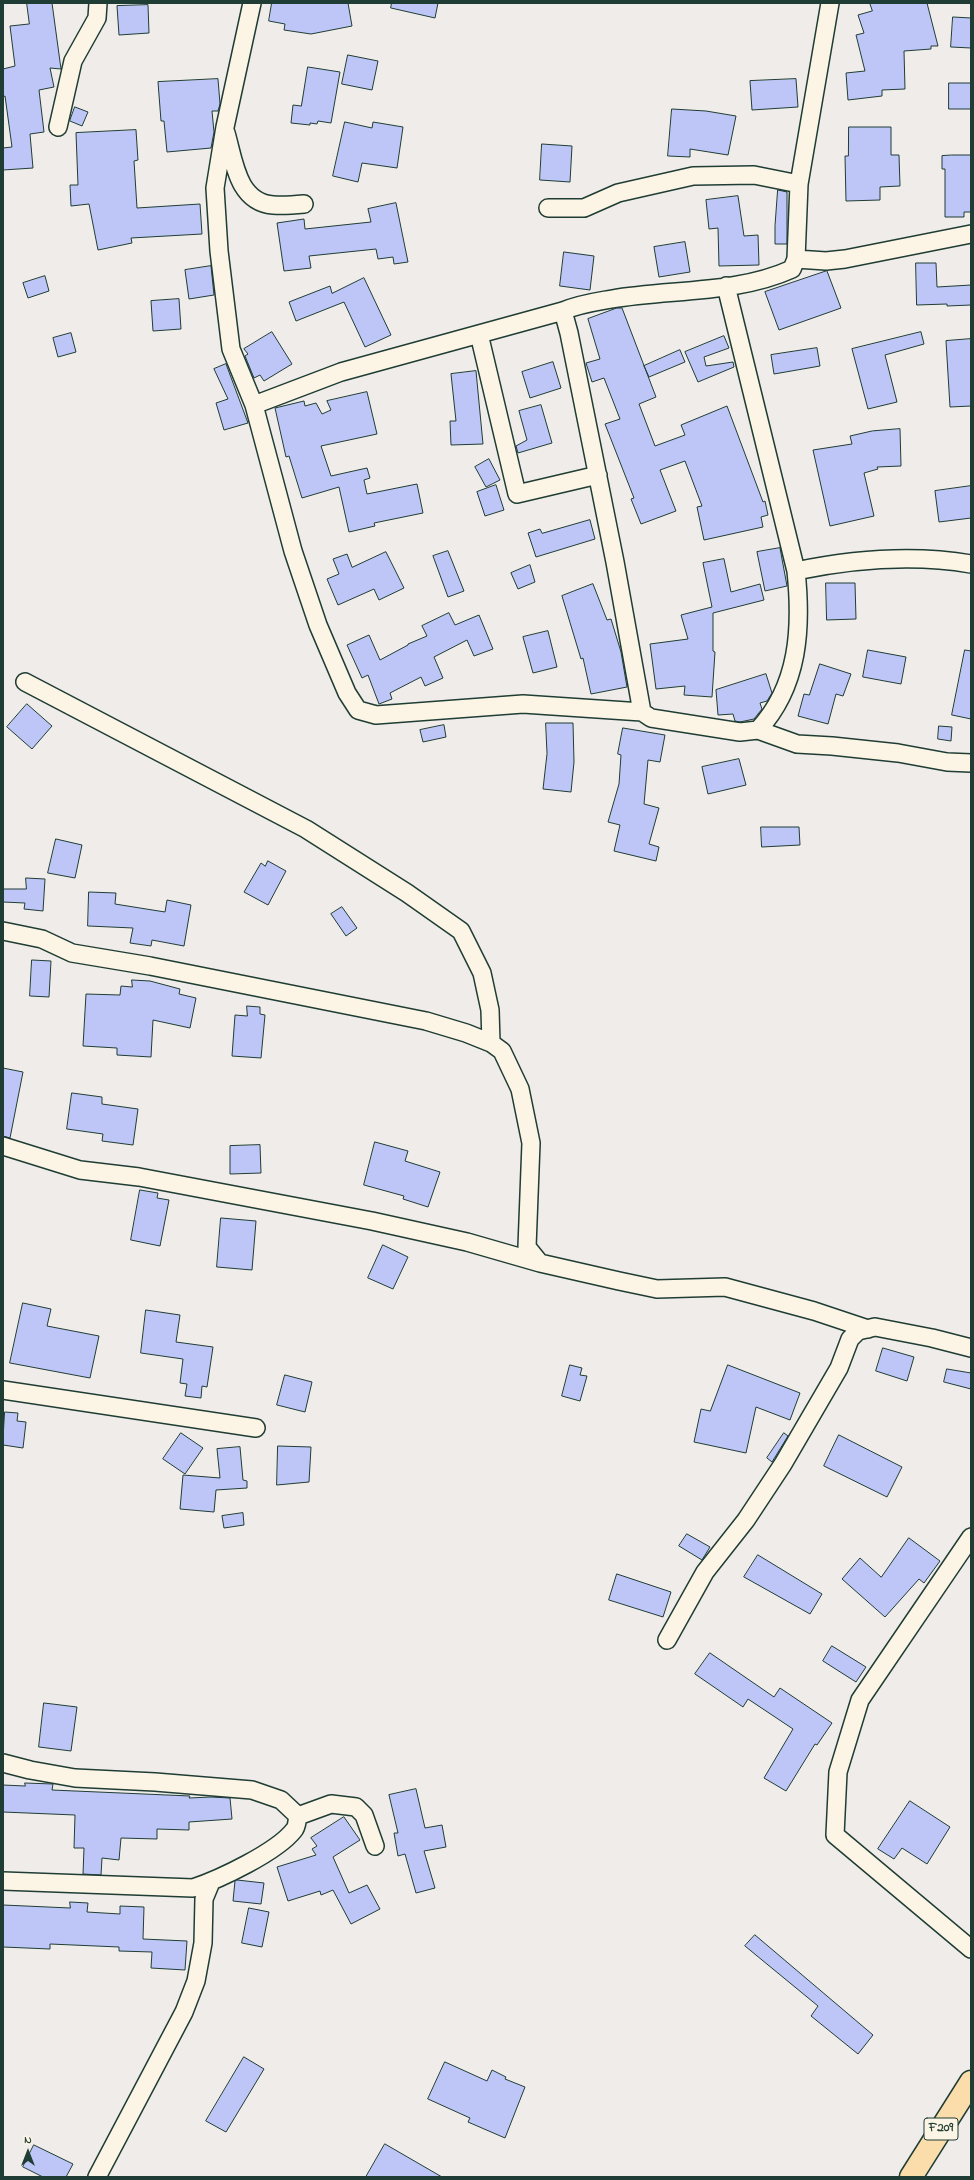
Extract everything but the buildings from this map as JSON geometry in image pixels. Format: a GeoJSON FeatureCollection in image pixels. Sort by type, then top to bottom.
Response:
{"type":"FeatureCollection","features":[{"type":"Feature","properties":{"kind":"main road","name":"F209"},"geometry":{"type":"LineString","coordinates":[[911,2177],[971,2082]]}},
{"type":"Feature","properties":{"kind":"street"},"geometry":{"type":"LineString","coordinates":[[58,127],[73,61],[97,18],[98,3]]}},
{"type":"Feature","properties":{"kind":"street"},"geometry":{"type":"LineString","coordinates":[[252,3],[225,127],[215,188],[219,251],[231,349],[254,405],[293,551],[318,625],[347,693],[358,710],[376,715],[523,704],[642,712],[652,718],[740,732],[758,730],[797,744],[898,753],[947,762],[971,763]]}},
{"type":"Feature","properties":{"kind":"street"},"geometry":{"type":"LineString","coordinates":[[254,405],[341,372],[562,311],[576,305],[644,294],[726,286],[776,277],[792,270],[796,259],[799,184],[830,3]]}},
{"type":"Feature","properties":{"kind":"street"},"geometry":{"type":"LineString","coordinates":[[225,127],[237,174],[245,191],[257,201],[272,206],[304,204]]}},
{"type":"Feature","properties":{"kind":"street"},"geometry":{"type":"LineString","coordinates":[[548,208],[584,208],[618,193],[693,176],[754,175],[799,184]]}},
{"type":"Feature","properties":{"kind":"street"},"geometry":{"type":"LineString","coordinates":[[796,259],[826,261],[845,259],[971,234]]}},
{"type":"Feature","properties":{"kind":"street"},"geometry":{"type":"LineString","coordinates":[[726,286],[796,571],[800,605],[798,644],[784,690],[772,715],[758,730]]}},
{"type":"Feature","properties":{"kind":"street"},"geometry":{"type":"LineString","coordinates":[[562,311],[569,334],[598,475],[642,712]]}},
{"type":"Feature","properties":{"kind":"street"},"geometry":{"type":"LineString","coordinates":[[479,334],[516,494],[598,475]]}},
{"type":"Feature","properties":{"kind":"street"},"geometry":{"type":"LineString","coordinates":[[796,571],[839,562],[896,557],[949,560],[971,564]]}},
{"type":"Feature","properties":{"kind":"street"},"geometry":{"type":"LineString","coordinates":[[25,682],[306,828],[407,893],[461,931],[482,973],[490,1010],[491,1043]]}},
{"type":"Feature","properties":{"kind":"street"},"geometry":{"type":"LineString","coordinates":[[3,931],[42,939],[72,953],[150,966],[426,1020],[491,1043],[502,1051],[520,1089],[531,1143],[527,1247],[540,1263]]}},
{"type":"Feature","properties":{"kind":"street"},"geometry":{"type":"LineString","coordinates":[[3,1146],[80,1170],[139,1177],[372,1222],[467,1242],[540,1263],[657,1289],[725,1287],[868,1329]]}},
{"type":"Feature","properties":{"kind":"street"},"geometry":{"type":"LineString","coordinates":[[667,1640],[705,1572],[746,1520],[783,1464],[839,1368],[850,1339],[858,1331],[875,1327],[971,1348]]}},
{"type":"Feature","properties":{"kind":"street"},"geometry":{"type":"LineString","coordinates":[[3,1390],[256,1428]]}},
{"type":"Feature","properties":{"kind":"street"},"geometry":{"type":"LineString","coordinates":[[971,1538],[860,1700],[838,1772],[834,1835],[971,1949]]}},
{"type":"Feature","properties":{"kind":"street"},"geometry":{"type":"LineString","coordinates":[[3,1763],[30,1770],[75,1778],[155,1782],[252,1790],[281,1800],[298,1816]]}},
{"type":"Feature","properties":{"kind":"street"},"geometry":{"type":"LineString","coordinates":[[298,1816],[331,1804],[356,1807],[364,1815],[375,1846]]}},
{"type":"Feature","properties":{"kind":"street"},"geometry":{"type":"LineString","coordinates":[[3,1881],[193,1888],[211,1882],[275,1850],[295,1829],[298,1816]]}},
{"type":"Feature","properties":{"kind":"street"},"geometry":{"type":"LineString","coordinates":[[97,2177],[184,2012],[196,1981],[203,1943],[204,1899],[211,1882]]}}]}
